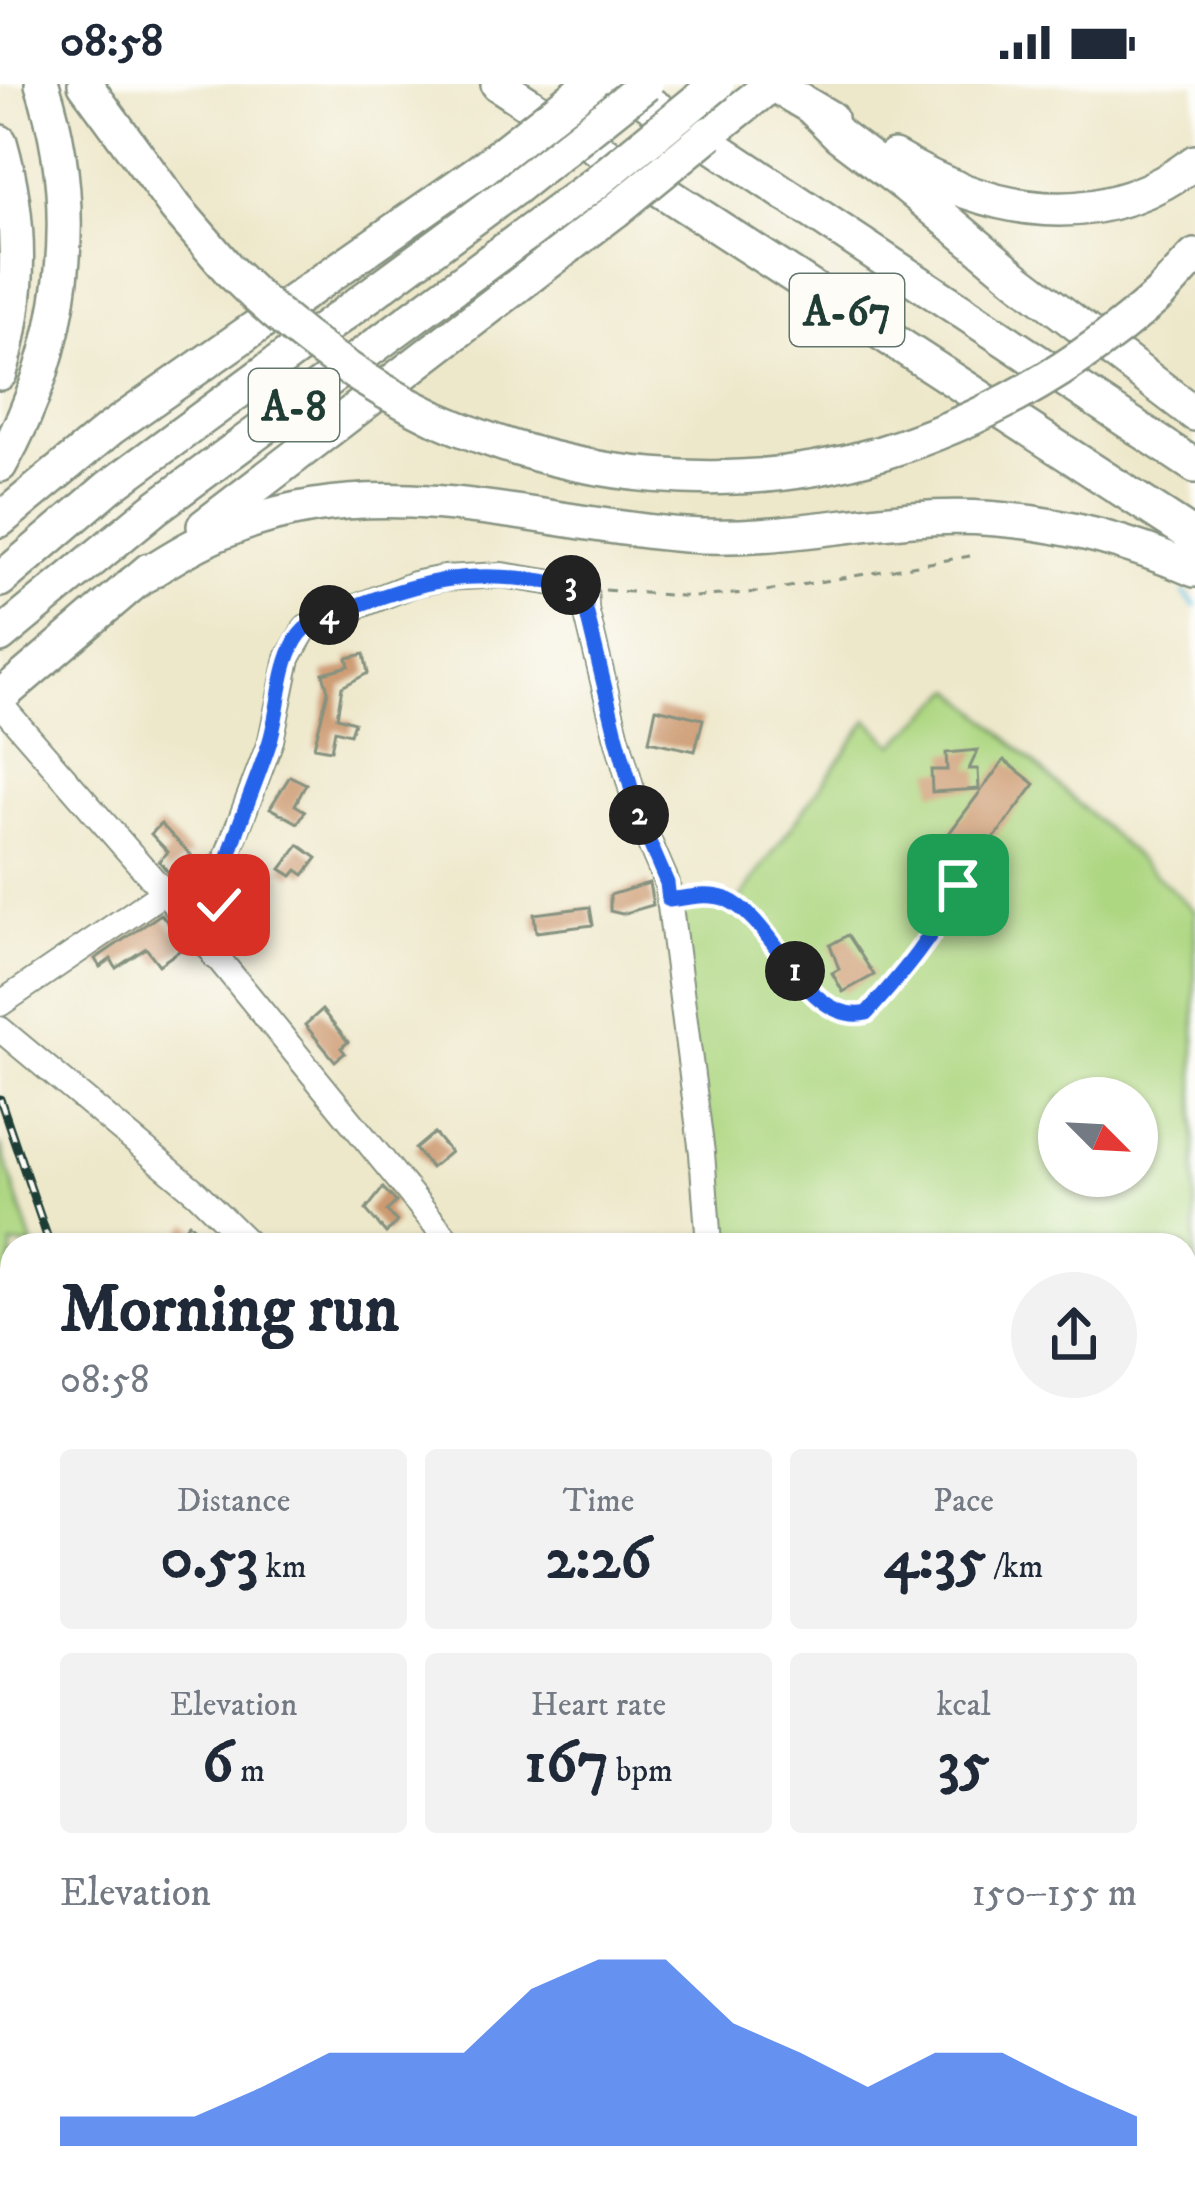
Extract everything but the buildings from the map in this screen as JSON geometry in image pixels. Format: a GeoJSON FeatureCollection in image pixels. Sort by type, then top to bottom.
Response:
{"type":"FeatureCollection","features":[{"type":"Feature","properties":{"kind":"highway"},"geometry":{"type":"LineString","coordinates":[[0,465],[43,369],[64,262],[60,163],[42,84]]}},
{"type":"Feature","properties":{"kind":"highway"},"geometry":{"type":"LineString","coordinates":[[85,84],[176,208],[231,272],[327,356],[435,418],[554,459],[678,477],[790,473],[881,453],[954,428],[1020,396],[1094,349],[1159,295],[1195,256]]}},
{"type":"Feature","properties":{"kind":"highway","name":"A-67"},"geometry":{"type":"LineString","coordinates":[[498,84],[1195,537]]}},
{"type":"Feature","properties":{"kind":"highway"},"geometry":{"type":"LineString","coordinates":[[0,520],[130,415],[482,169],[590,84]]}},
{"type":"Feature","properties":{"kind":"highway","name":"A-67"},"geometry":{"type":"LineString","coordinates":[[620,84],[1195,466]]}},
{"type":"Feature","properties":{"kind":"highway","name":"A-8"},"geometry":{"type":"LineString","coordinates":[[0,580],[109,487],[515,188],[646,84]]}},
{"type":"Feature","properties":{"kind":"highway","name":"A-8"},"geometry":{"type":"LineString","coordinates":[[0,636],[154,508],[604,197],[717,84]]}},
{"type":"Feature","properties":{"kind":"highway"},"geometry":{"type":"LineString","coordinates":[[0,701],[132,584],[604,197],[710,133],[770,84],[940,182],[1027,208],[1070,209],[1118,202],[1156,189],[1195,162]]}},
{"type":"Feature","properties":{"kind":"highway"},"geometry":{"type":"LineString","coordinates":[[812,109],[1018,280],[1195,414]]}},
{"type":"Feature","properties":{"kind":"highway"},"geometry":{"type":"LineString","coordinates":[[0,142],[18,249],[13,316],[0,373]]}},
{"type":"Feature","properties":{"kind":"highway"},"geometry":{"type":"LineString","coordinates":[[132,584],[181,550],[233,525],[316,506],[380,502],[461,506],[691,536],[917,518],[1004,519],[1086,532],[1195,570]]}},
{"type":"Feature","properties":{"kind":"street"},"geometry":{"type":"LineString","coordinates":[[215,957],[224,864],[271,740],[288,658],[306,627],[414,584],[444,578],[502,575],[585,588],[616,734],[641,823],[667,883],[708,1233]]}},
{"type":"Feature","properties":{"kind":"street"},"geometry":{"type":"LineString","coordinates":[[0,701],[164,892],[442,1233]]}},
{"type":"Feature","properties":{"kind":"street"},"geometry":{"type":"LineString","coordinates":[[0,1004],[164,892],[224,864]]}},
{"type":"Feature","properties":{"kind":"street"},"geometry":{"type":"LineString","coordinates":[[0,1029],[197,1193],[238,1233]]}},
{"type":"Feature","properties":{"kind":"path"},"geometry":{"type":"LineString","coordinates":[[585,588],[694,597],[760,592],[970,556]]}},
{"type":"Feature","properties":{"kind":"path"},"geometry":{"type":"LineString","coordinates":[[669,900],[714,896],[728,900],[825,1003],[844,1016],[854,1016],[867,1013],[886,992],[948,907],[958,885]]}},
{"type":"Feature","properties":{"kind":"green space"},"geometry":{"type":"Polygon","coordinates":[[[954,689],[1195,911],[1195,1233],[711,1233],[675,918],[702,903],[732,910],[868,720],[894,745],[954,689]]]}},
{"type":"Feature","properties":{"kind":"green space"},"geometry":{"type":"Polygon","coordinates":[[[0,1144],[29,1233],[0,1233],[0,1144]]]}},
{"type":"Feature","properties":{"kind":"waterway"},"geometry":{"type":"LineString","coordinates":[[1184,593],[1195,606]]}},
{"type":"Feature","properties":{"kind":"railway"},"geometry":{"type":"LineString","coordinates":[[0,1099],[46,1233]]}},
{"type":"Feature","properties":{"kind":"route"},"geometry":{"type":"LineString","coordinates":[[219,905],[224,864],[271,740],[288,658],[298,636],[316,620],[414,584],[470,575],[585,588],[616,734],[669,900],[714,896],[728,900],[825,1003],[844,1016],[867,1013],[886,992],[948,907],[958,885]]}}]}
